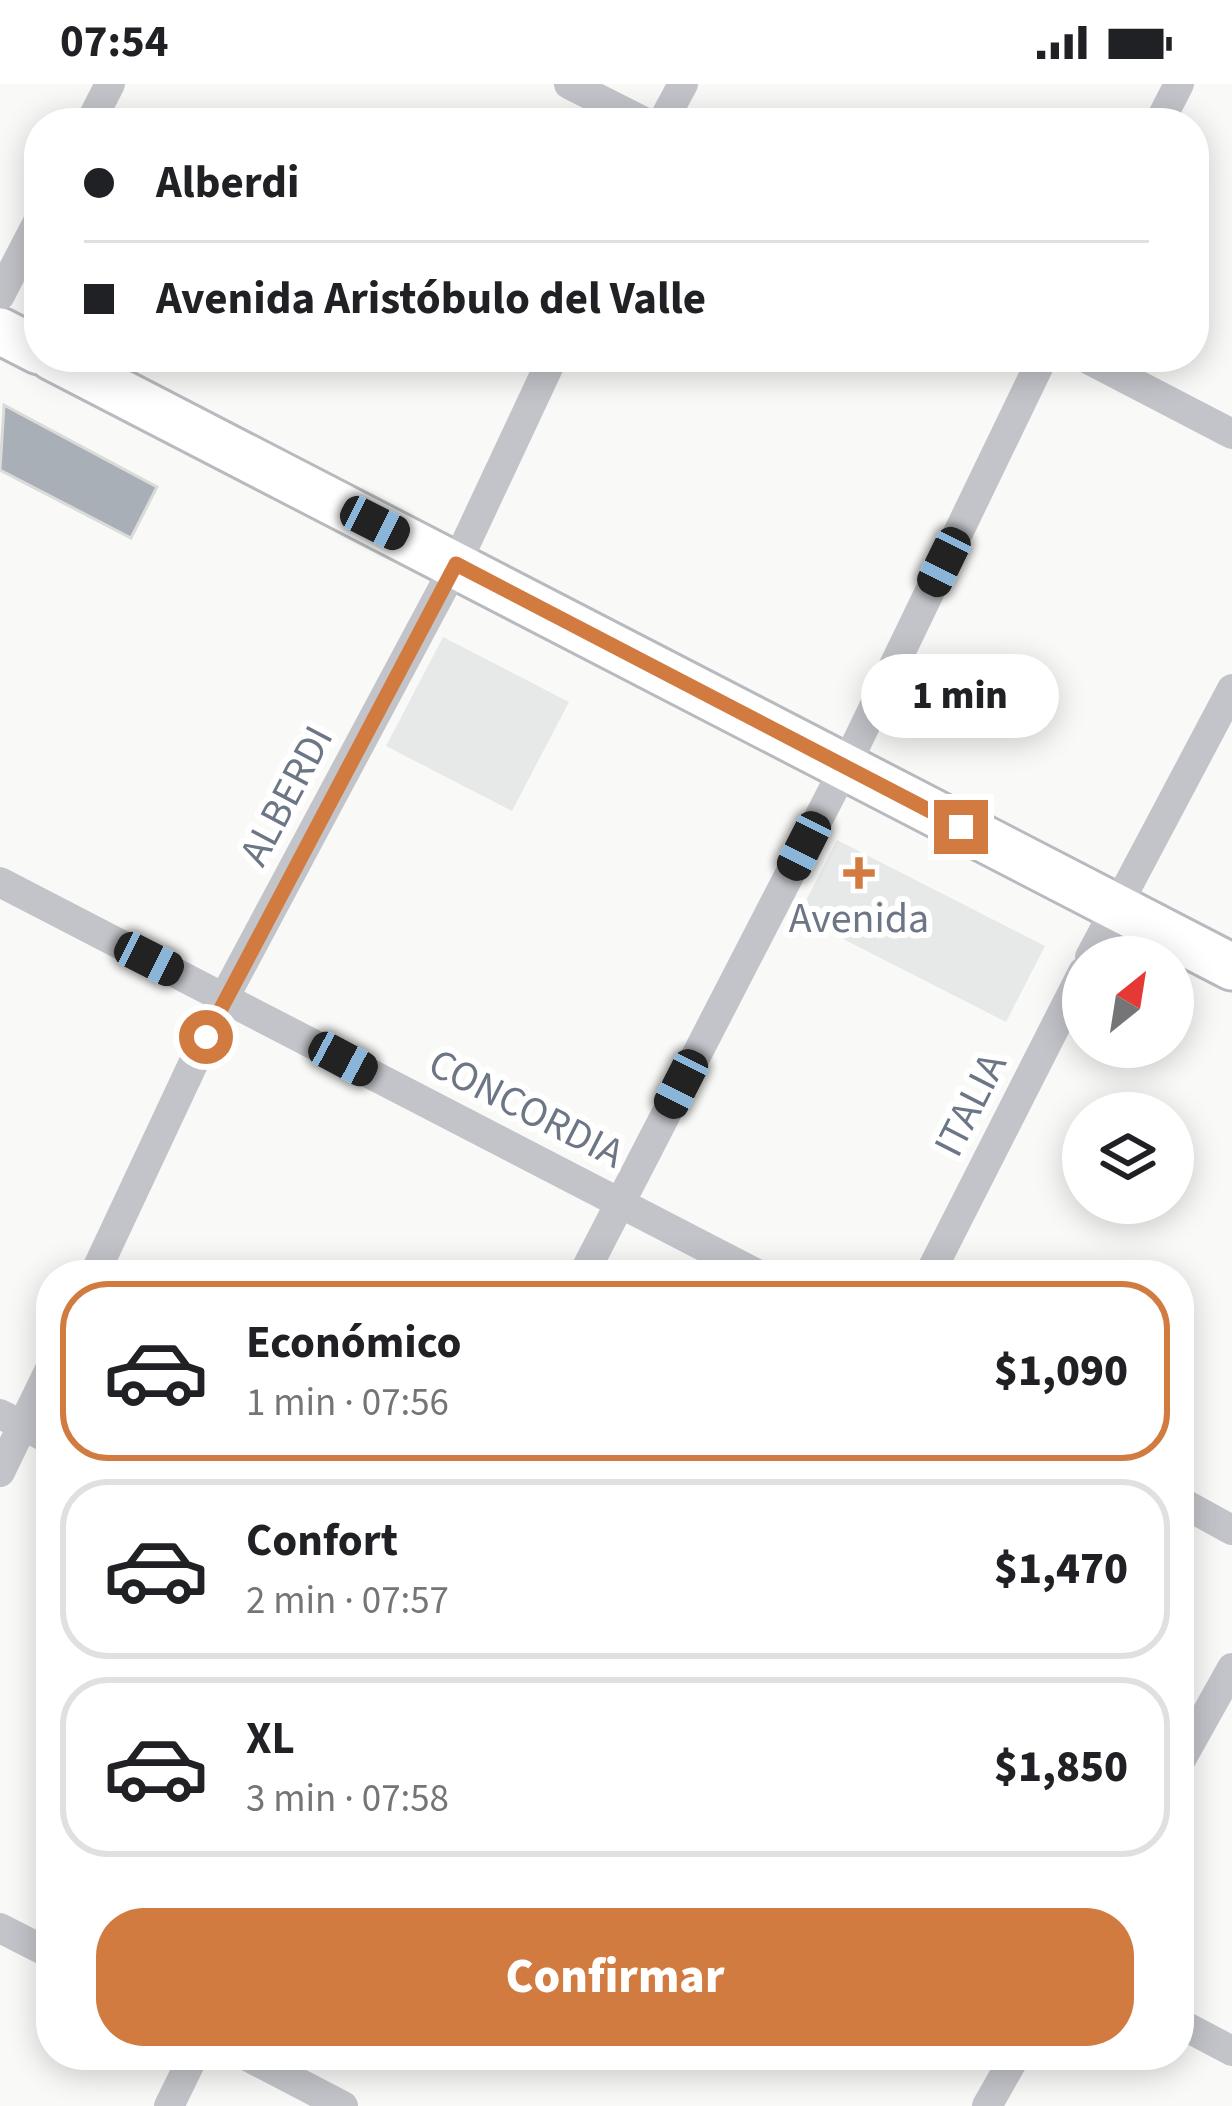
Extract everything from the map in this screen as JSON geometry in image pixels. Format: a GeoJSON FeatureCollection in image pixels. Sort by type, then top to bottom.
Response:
{"type":"FeatureCollection","features":[{"type":"Feature","properties":{"kind":"main road"},"geometry":{"type":"LineString","coordinates":[[81,372],[1232,968]]}},
{"type":"Feature","properties":{"kind":"street"},"geometry":{"type":"LineString","coordinates":[[569,84],[616,108]]}},
{"type":"Feature","properties":{"kind":"street"},"geometry":{"type":"LineString","coordinates":[[0,295],[24,249]]}},
{"type":"Feature","properties":{"kind":"street","name":"ALBERDI"},"geometry":{"type":"LineString","coordinates":[[101,1260],[224,998],[456,564],[546,372]]}},
{"type":"Feature","properties":{"kind":"street"},"geometry":{"type":"LineString","coordinates":[[591,1260],[844,767],[1036,372]]}},
{"type":"Feature","properties":{"kind":"street"},"geometry":{"type":"LineString","coordinates":[[1113,372],[1232,434]]}},
{"type":"Feature","properties":{"kind":"street"},"geometry":{"type":"LineString","coordinates":[[1101,936],[1232,689]]}},
{"type":"Feature","properties":{"kind":"street","name":"CONCORDIA"},"geometry":{"type":"LineString","coordinates":[[0,882],[731,1260]]}},
{"type":"Feature","properties":{"kind":"street","name":"ITALIA"},"geometry":{"type":"LineString","coordinates":[[937,1260],[1062,1013]]}},
{"type":"Feature","properties":{"kind":"street"},"geometry":{"type":"LineString","coordinates":[[0,1472],[25,1427]]}},
{"type":"Feature","properties":{"kind":"street"},"geometry":{"type":"LineString","coordinates":[[1194,1509],[1232,1530]]}},
{"type":"Feature","properties":{"kind":"street"},"geometry":{"type":"LineString","coordinates":[[1194,1736],[1232,1668]]}},
{"type":"Feature","properties":{"kind":"street"},"geometry":{"type":"LineString","coordinates":[[0,1928],[36,1946]]}},
{"type":"Feature","properties":{"kind":"street"},"geometry":{"type":"LineString","coordinates":[[1194,2031],[1232,2051]]}},
{"type":"Feature","properties":{"kind":"street"},"geometry":{"type":"LineString","coordinates":[[169,2106],[187,2070]]}},
{"type":"Feature","properties":{"kind":"street"},"geometry":{"type":"LineString","coordinates":[[274,2070],[344,2106]]}},
{"type":"Feature","properties":{"kind":"street"},"geometry":{"type":"LineString","coordinates":[[987,2106],[1007,2070]]}},
{"type":"Feature","properties":{"kind":"shaded area"},"geometry":{"type":"Polygon","coordinates":[[[443,637],[569,702],[512,811],[386,746],[443,637]]]}},
{"type":"Feature","properties":{"kind":"shaded area"},"geometry":{"type":"Polygon","coordinates":[[[837,840],[1045,946],[1006,1022],[798,916],[837,840]]]}},
{"type":"Feature","properties":{"kind":"building"},"geometry":{"type":"Polygon","coordinates":[[[4,405],[157,487],[131,538],[0,470],[4,405]]]}},
{"type":"Feature","properties":{"kind":"place","name":"Avenida"},"geometry":{"type":"Point","coordinates":[859,873]}},
{"type":"Feature","properties":{"kind":"route"},"geometry":{"type":"LineString","coordinates":[[206,1037],[456,564],[961,827]]}}]}
